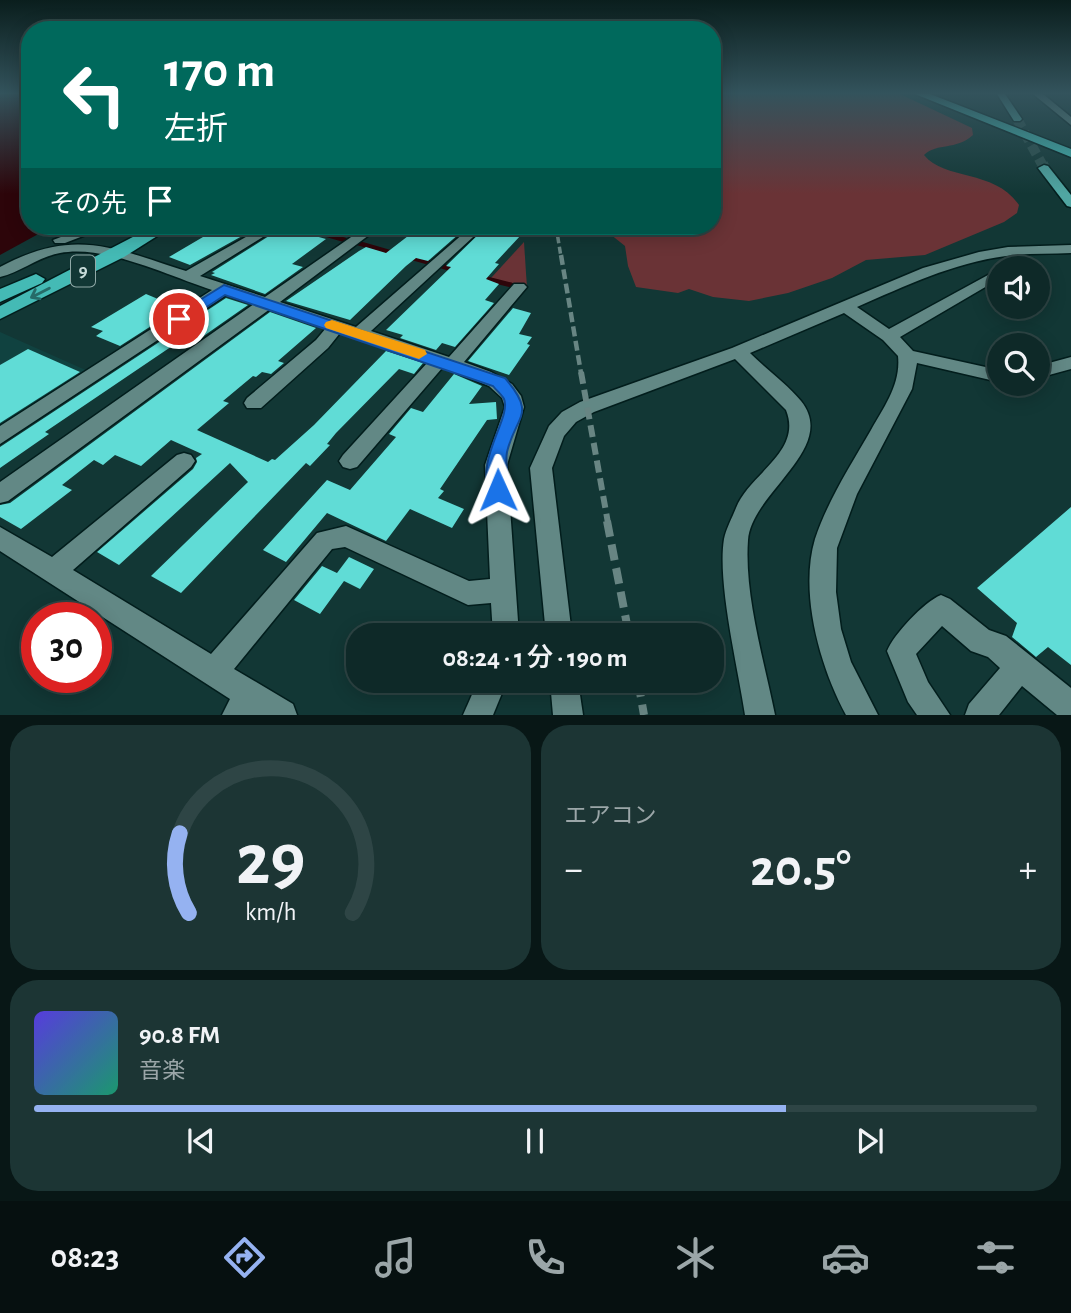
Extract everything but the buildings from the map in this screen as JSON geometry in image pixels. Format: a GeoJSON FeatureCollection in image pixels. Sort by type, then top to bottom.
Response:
{"type":"FeatureCollection","features":[{"type":"Feature","properties":{"kind":"highway"},"geometry":{"type":"LineString","coordinates":[[1008,127],[1071,151]]}},
{"type":"Feature","properties":{"kind":"highway"},"geometry":{"type":"LineString","coordinates":[[1011,127],[1071,151]]}},
{"type":"Feature","properties":{"kind":"highway","name":"9"},"geometry":{"type":"LineString","coordinates":[[0,296],[124,235]]}},
{"type":"Feature","properties":{"kind":"highway","name":"9"},"geometry":{"type":"LineString","coordinates":[[0,313],[149,235]]}},
{"type":"Feature","properties":{"kind":"main road"},"geometry":{"type":"LineString","coordinates":[[1044,168],[1071,203]]}},
{"type":"Feature","properties":{"kind":"street"},"geometry":{"type":"LineString","coordinates":[[27,260],[26,257],[35,250],[77,235]]}},
{"type":"Feature","properties":{"kind":"street"},"geometry":{"type":"LineString","coordinates":[[189,276],[258,235]]}},
{"type":"Feature","properties":{"kind":"street"},"geometry":{"type":"LineString","coordinates":[[0,494],[361,235]]}},
{"type":"Feature","properties":{"kind":"street"},"geometry":{"type":"LineString","coordinates":[[358,334],[468,235]]}},
{"type":"Feature","properties":{"kind":"street"},"geometry":{"type":"LineString","coordinates":[[0,273],[27,260],[73,246],[100,248],[499,382],[513,398],[514,412],[500,443],[496,465],[505,623]]}},
{"type":"Feature","properties":{"kind":"street"},"geometry":{"type":"LineString","coordinates":[[558,623],[541,468],[547,444],[559,426],[579,410],[738,352],[928,271],[983,255],[1008,251],[1071,249]]}},
{"type":"Feature","properties":{"kind":"street"},"geometry":{"type":"LineString","coordinates":[[983,255],[987,257]]}},
{"type":"Feature","properties":{"kind":"street"},"geometry":{"type":"LineString","coordinates":[[889,337],[987,280]]}},
{"type":"Feature","properties":{"kind":"street"},"geometry":{"type":"LineString","coordinates":[[350,461],[519,287]]}},
{"type":"Feature","properties":{"kind":"street"},"geometry":{"type":"LineString","coordinates":[[0,436],[224,289]]}},
{"type":"Feature","properties":{"kind":"street"},"geometry":{"type":"LineString","coordinates":[[846,307],[889,337],[907,355],[910,366],[907,377],[839,510],[826,543],[823,590],[831,651],[841,677],[863,715]]}},
{"type":"Feature","properties":{"kind":"street"},"geometry":{"type":"LineString","coordinates":[[254,403],[322,344],[336,326]]}},
{"type":"Feature","properties":{"kind":"street"},"geometry":{"type":"LineString","coordinates":[[738,352],[794,406],[800,420],[796,448],[749,503],[736,538],[737,582],[760,715]]}},
{"type":"Feature","properties":{"kind":"street"},"geometry":{"type":"LineString","coordinates":[[907,355],[987,374]]}},
{"type":"Feature","properties":{"kind":"street"},"geometry":{"type":"LineString","coordinates":[[1050,369],[1071,363]]}},
{"type":"Feature","properties":{"kind":"street"},"geometry":{"type":"LineString","coordinates":[[54,572],[184,461]]}},
{"type":"Feature","properties":{"kind":"street"},"geometry":{"type":"LineString","coordinates":[[214,673],[325,540],[346,536],[468,593],[504,590]]}},
{"type":"Feature","properties":{"kind":"street"},"geometry":{"type":"LineString","coordinates":[[0,538],[214,673],[244,706],[282,715]]}},
{"type":"Feature","properties":{"kind":"street"},"geometry":{"type":"LineString","coordinates":[[935,715],[918,692],[901,651],[941,608],[981,641],[996,646],[1071,707]]}},
{"type":"Feature","properties":{"kind":"street"},"geometry":{"type":"LineString","coordinates":[[980,715],[1020,666]]}},
{"type":"Feature","properties":{"kind":"street"},"geometry":{"type":"LineString","coordinates":[[478,715],[488,693]]}},
{"type":"Feature","properties":{"kind":"street"},"geometry":{"type":"LineString","coordinates":[[565,693],[568,715]]}},
{"type":"Feature","properties":{"kind":"shaded area"},"geometry":{"type":"Polygon","coordinates":[[[0,127],[21,127],[21,235],[37,235],[0,255],[0,127]]]}},
{"type":"Feature","properties":{"kind":"shaded area"},"geometry":{"type":"Polygon","coordinates":[[[721,127],[971,127],[973,135],[966,140],[924,155],[944,169],[997,186],[1019,205],[1017,213],[1004,222],[925,255],[866,260],[832,278],[788,293],[749,301],[713,297],[689,289],[678,293],[636,287],[628,266],[625,246],[611,235],[721,235],[721,127]]]}},
{"type":"Feature","properties":{"kind":"shaded area"},"geometry":{"type":"Polygon","coordinates":[[[524,242],[527,288],[491,278],[524,242]]]}},
{"type":"Feature","properties":{"kind":"shaded area"},"geometry":{"type":"Polygon","coordinates":[[[0,332],[90,372],[0,430],[0,332]]]}},
{"type":"Feature","properties":{"kind":"waterway"},"geometry":{"type":"LineString","coordinates":[[328,235],[345,240]]}},
{"type":"Feature","properties":{"kind":"waterway"},"geometry":{"type":"LineString","coordinates":[[358,243],[396,254]]}},
{"type":"Feature","properties":{"kind":"waterway"},"geometry":{"type":"LineString","coordinates":[[410,257],[428,262]]}},
{"type":"Feature","properties":{"kind":"waterway"},"geometry":{"type":"LineString","coordinates":[[442,266],[455,270]]}},
{"type":"Feature","properties":{"kind":"waterway"},"geometry":{"type":"LineString","coordinates":[[479,277],[511,285]]}},
{"type":"Feature","properties":{"kind":"tunnel"},"geometry":{"type":"LineString","coordinates":[[1022,127],[1043,166]]}},
{"type":"Feature","properties":{"kind":"railway"},"geometry":{"type":"LineString","coordinates":[[557,235],[561,257]]}},
{"type":"Feature","properties":{"kind":"railway"},"geometry":{"type":"LineString","coordinates":[[561,255],[581,373]]}},
{"type":"Feature","properties":{"kind":"railway"},"geometry":{"type":"LineString","coordinates":[[581,372],[608,523]]}},
{"type":"Feature","properties":{"kind":"railway"},"geometry":{"type":"LineString","coordinates":[[607,521],[627,623]]}},
{"type":"Feature","properties":{"kind":"railway"},"geometry":{"type":"LineString","coordinates":[[640,693],[644,715]]}},
{"type":"Feature","properties":{"kind":"slow traffic"},"geometry":{"type":"LineString","coordinates":[[332,325],[419,354]]}},
{"type":"Feature","properties":{"kind":"route"},"geometry":{"type":"LineString","coordinates":[[179,319],[224,289],[499,382],[513,398],[514,412],[497,454],[498,490]]}}]}
